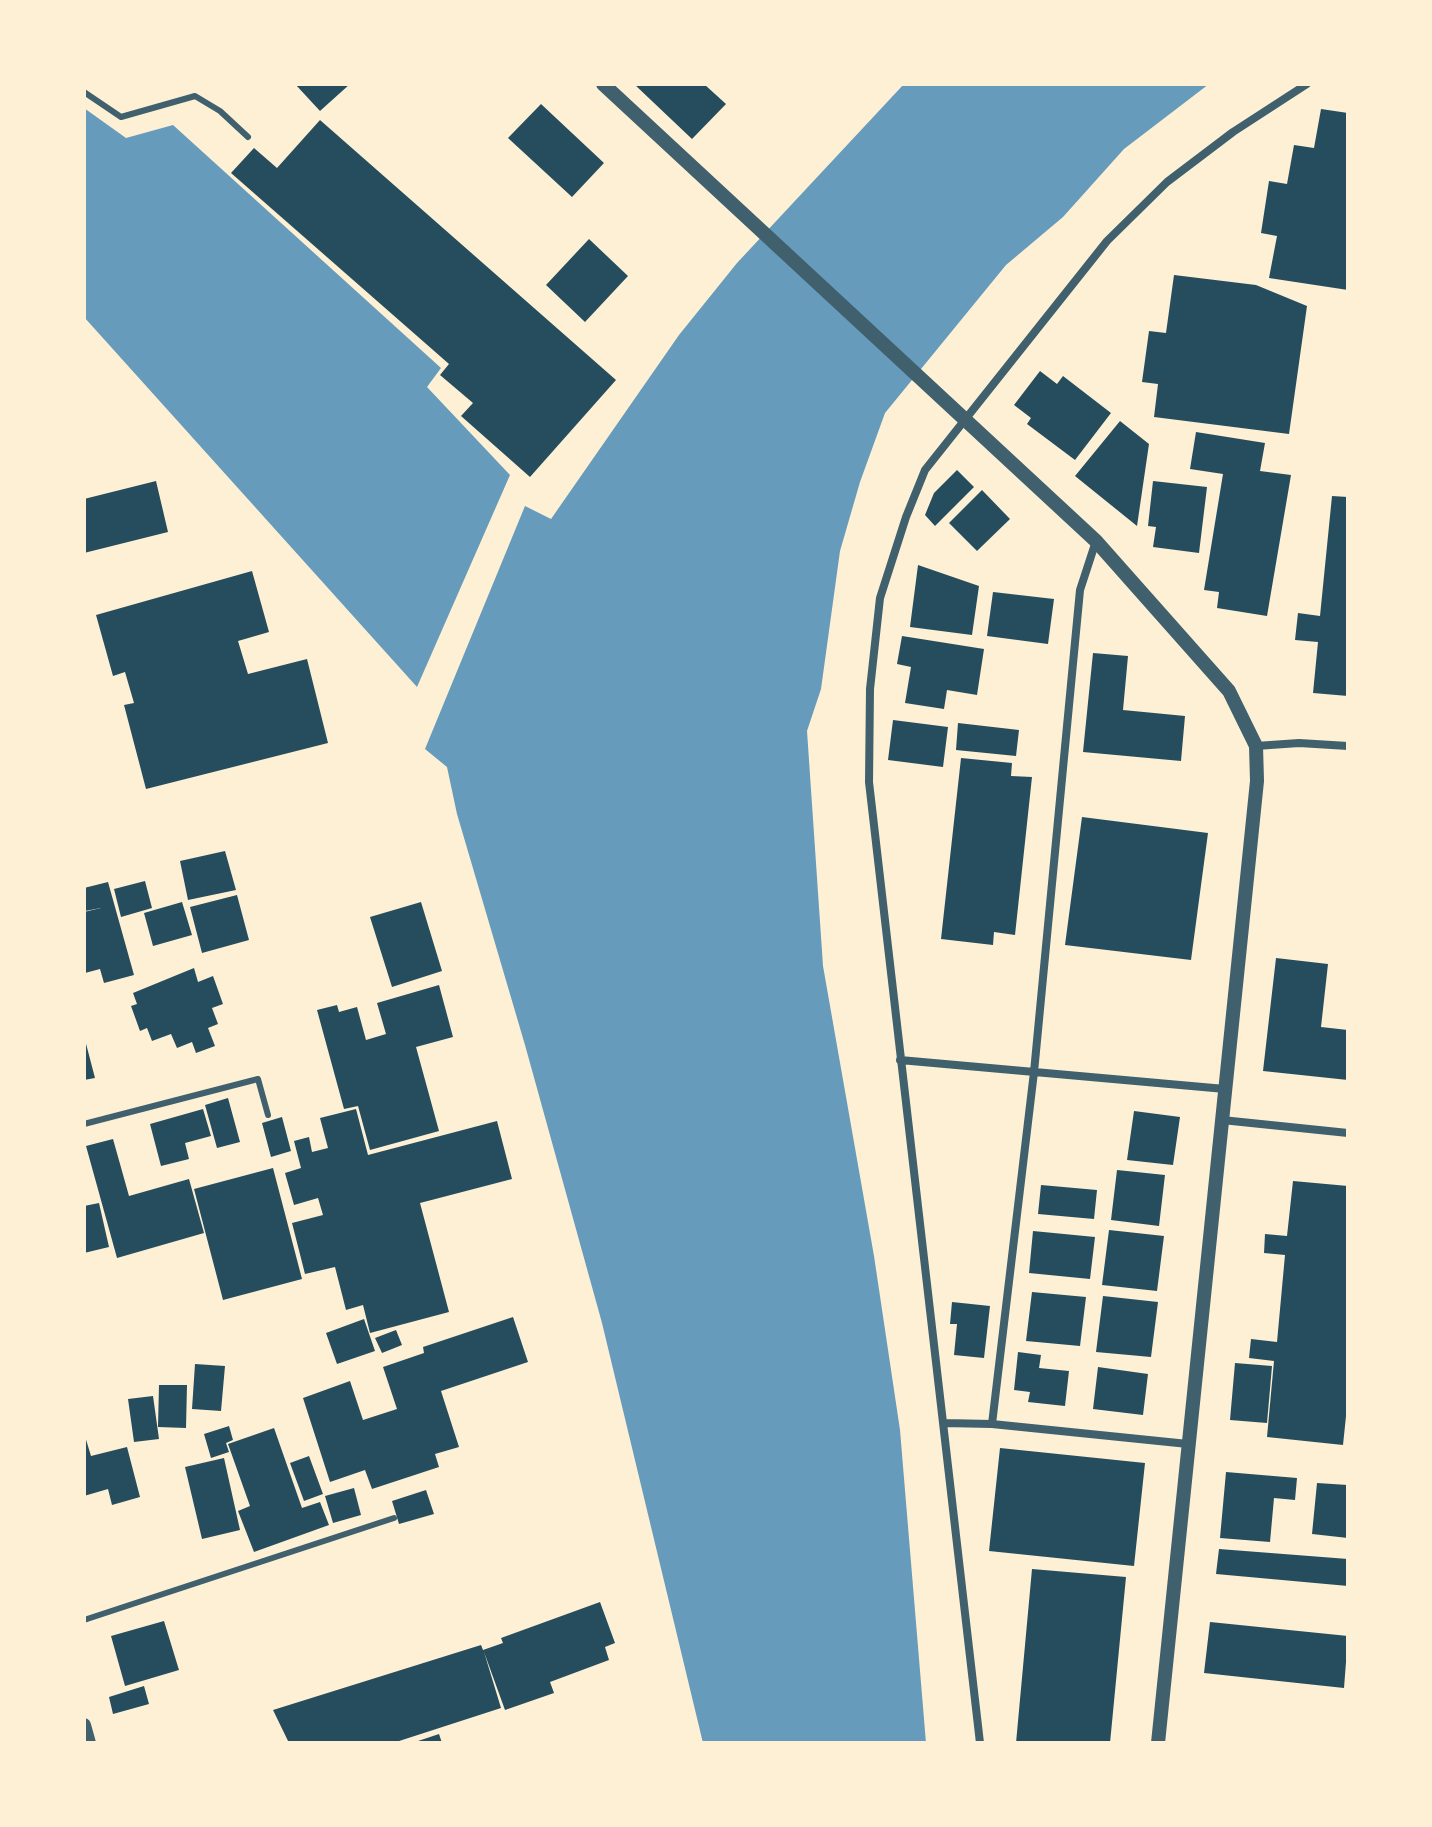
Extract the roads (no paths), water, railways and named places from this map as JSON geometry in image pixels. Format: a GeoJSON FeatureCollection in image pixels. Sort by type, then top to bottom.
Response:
{"type":"FeatureCollection","features":[{"type":"Feature","properties":{"kind":"street"},"geometry":{"type":"LineString","coordinates":[[603,84],[1096,541],[1229,691],[1256,746],[1257,781],[1158,1743]]}},
{"type":"Feature","properties":{"kind":"street"},"geometry":{"type":"LineString","coordinates":[[980,1743],[869,782],[870,689],[880,598],[925,470],[963,418],[1107,241],[1167,182],[1222,140],[1307,84]]}},
{"type":"Feature","properties":{"kind":"street"},"geometry":{"type":"LineString","coordinates":[[992,1424],[1034,1072],[1080,590],[1096,541]]}},
{"type":"Feature","properties":{"kind":"street"},"geometry":{"type":"LineString","coordinates":[[1256,746],[1299,743],[1348,746]]}},
{"type":"Feature","properties":{"kind":"street"},"geometry":{"type":"LineString","coordinates":[[900,1060],[1225,1089]]}},
{"type":"Feature","properties":{"kind":"street"},"geometry":{"type":"LineString","coordinates":[[1222,1120],[1348,1133]]}},
{"type":"Feature","properties":{"kind":"street"},"geometry":{"type":"LineString","coordinates":[[944,1423],[992,1424],[1188,1444]]}},
{"type":"Feature","properties":{"kind":"street"},"geometry":{"type":"LineString","coordinates":[[84,1725],[89,1743]]}},
{"type":"Feature","properties":{"kind":"lane"},"geometry":{"type":"LineString","coordinates":[[84,92],[121,117],[195,96],[220,111],[248,137]]}},
{"type":"Feature","properties":{"kind":"lane"},"geometry":{"type":"LineString","coordinates":[[84,1124],[258,1079],[268,1115]]}},
{"type":"Feature","properties":{"kind":"lane"},"geometry":{"type":"LineString","coordinates":[[84,1620],[394,1518]]}},
{"type":"Feature","properties":{"kind":"water"},"geometry":{"type":"Polygon","coordinates":[[[904,84],[1209,84],[1124,149],[1063,217],[1006,265],[885,413],[860,482],[840,551],[821,689],[807,731],[823,966],[874,1256],[900,1430],[926,1743],[703,1743],[602,1323],[525,1045],[457,814],[447,767],[425,749],[525,506],[551,519],[679,335],[737,263],[904,84]]]}},
{"type":"Feature","properties":{"kind":"water"},"geometry":{"type":"Polygon","coordinates":[[[84,108],[126,138],[173,125],[441,368],[427,387],[510,475],[417,687],[84,317],[84,108]]]}}]}
